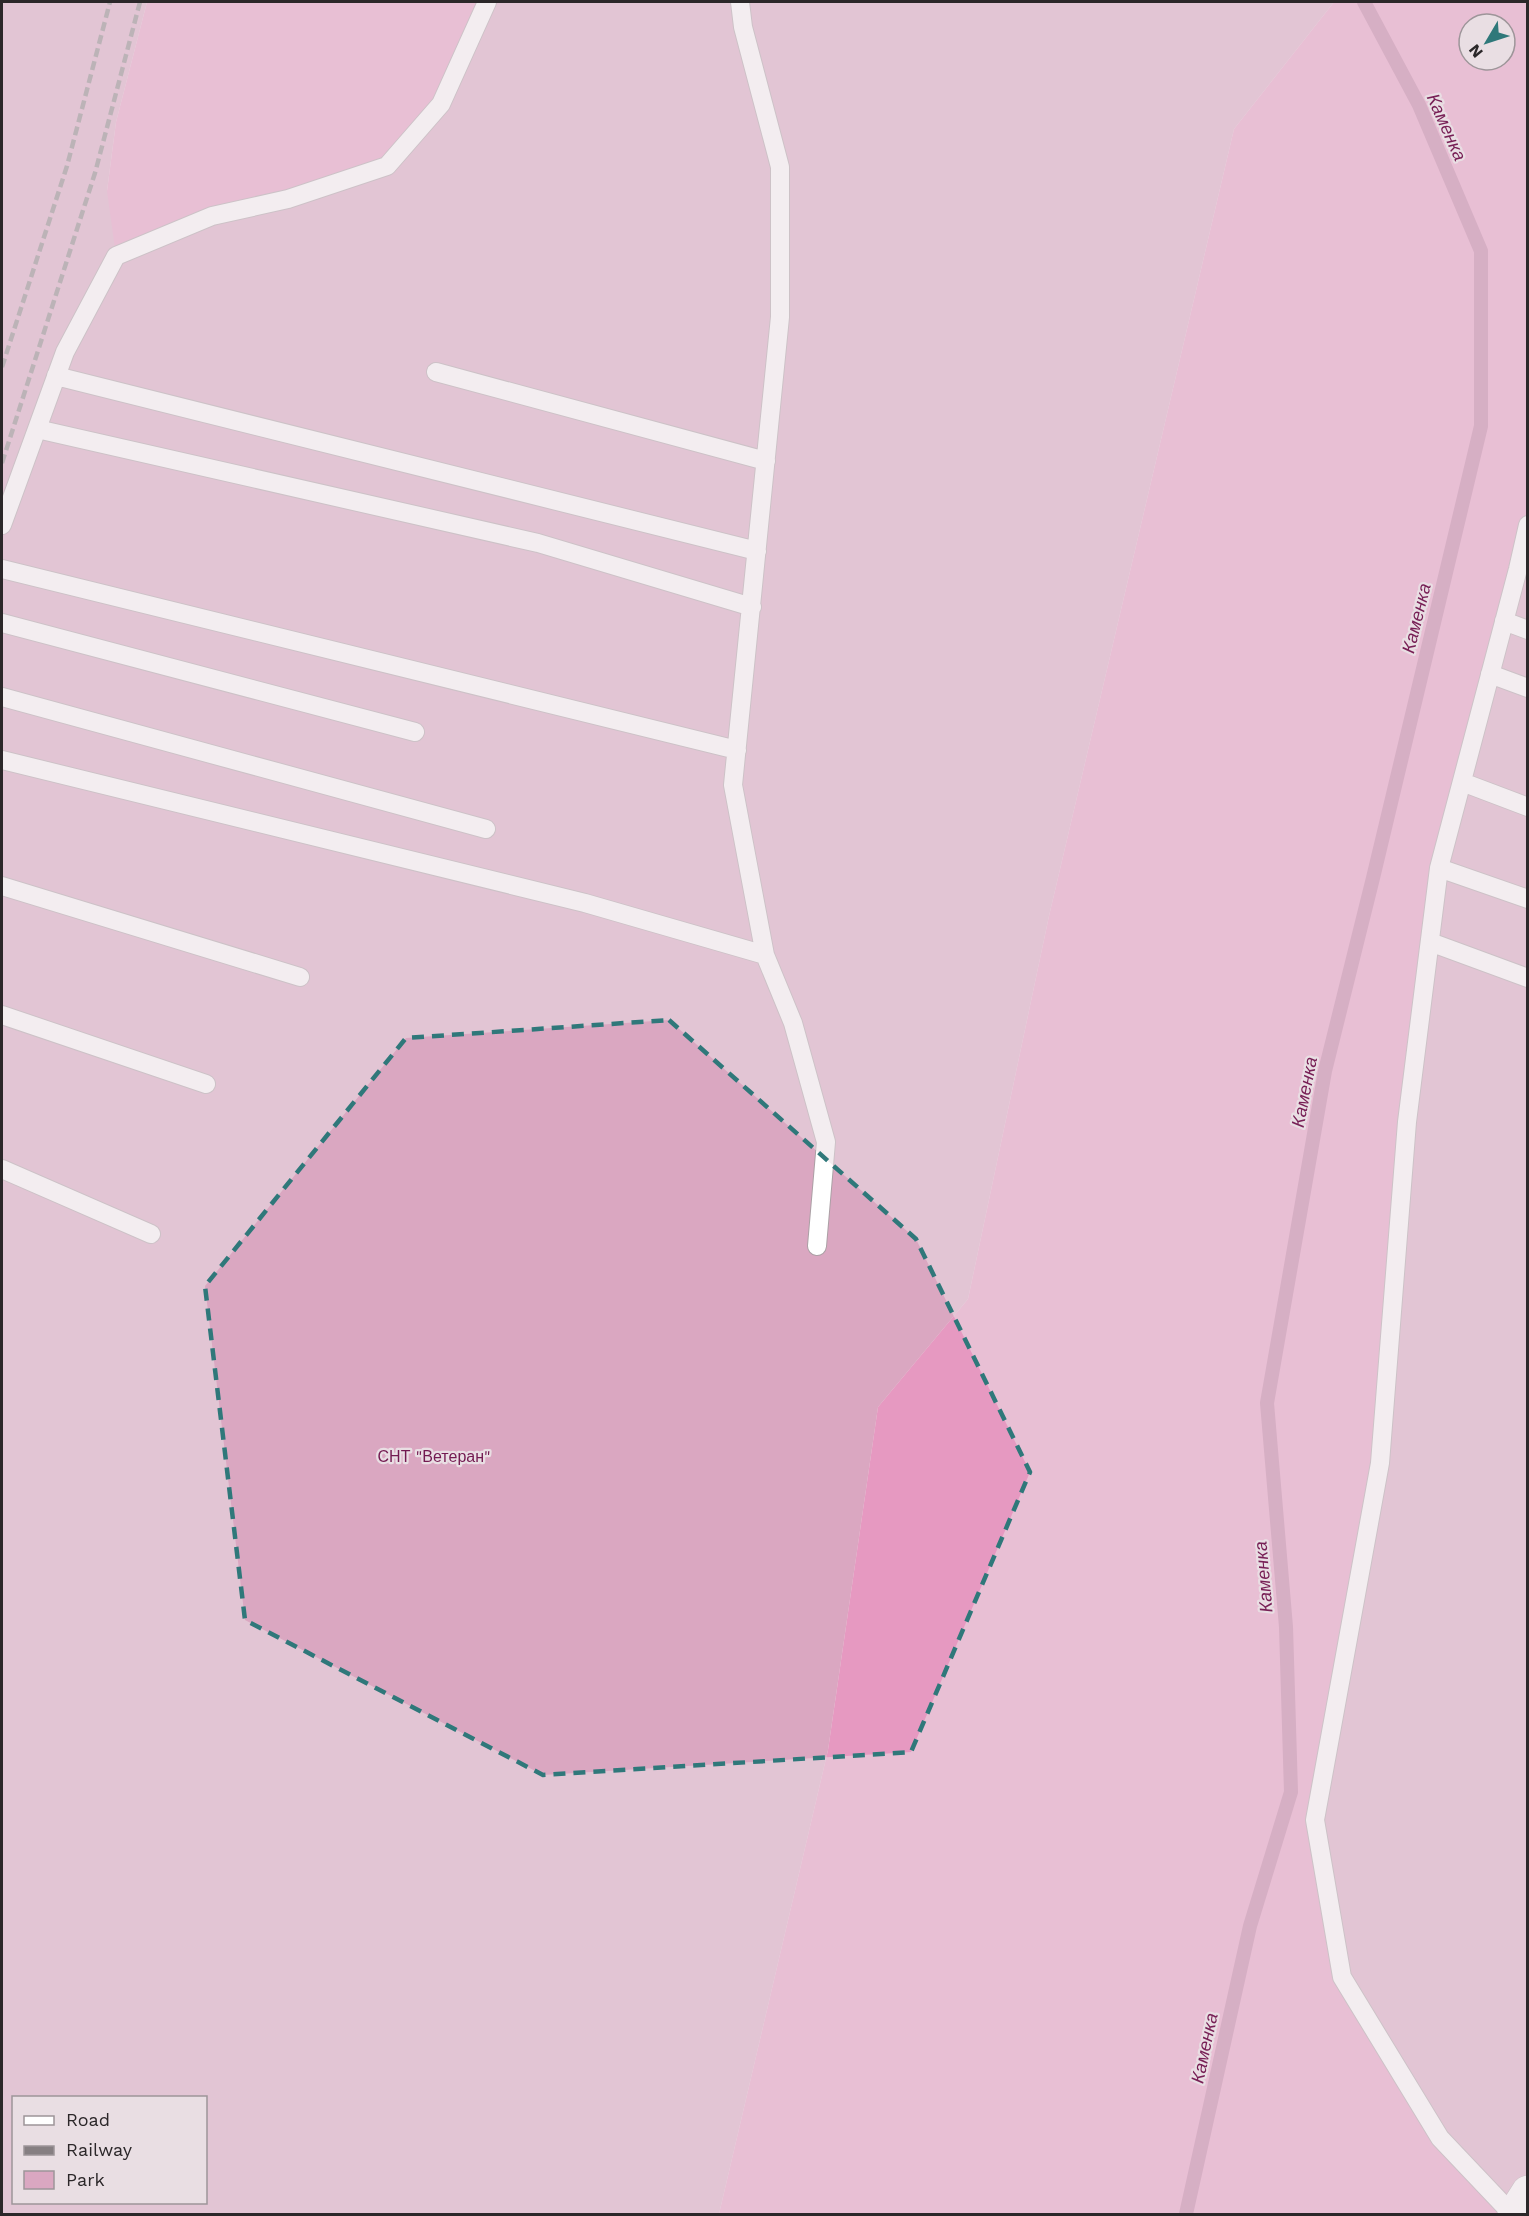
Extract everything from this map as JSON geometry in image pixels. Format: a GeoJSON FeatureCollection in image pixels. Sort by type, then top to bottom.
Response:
{"type":"FeatureCollection","features":[{"type":"Feature","properties":{"kind":"street"},"geometry":{"type":"LineString","coordinates":[[1513,2214],[1527,2192]]}},
{"type":"Feature","properties":{"kind":"lane"},"geometry":{"type":"LineString","coordinates":[[2,525],[65,352],[116,256],[212,216],[288,199],[387,166],[441,104],[487,2]]}},
{"type":"Feature","properties":{"kind":"lane"},"geometry":{"type":"LineString","coordinates":[[740,2],[743,27],[780,167],[780,317],[733,785],[765,955],[793,1023],[826,1142],[817,1246]]}},
{"type":"Feature","properties":{"kind":"lane"},"geometry":{"type":"LineString","coordinates":[[436,372],[766,461]]}},
{"type":"Feature","properties":{"kind":"lane"},"geometry":{"type":"LineString","coordinates":[[56,376],[757,551]]}},
{"type":"Feature","properties":{"kind":"lane"},"geometry":{"type":"LineString","coordinates":[[37,429],[538,543],[752,607]]}},
{"type":"Feature","properties":{"kind":"lane"},"geometry":{"type":"LineString","coordinates":[[1513,2214],[1440,2138],[1342,1977],[1315,1820],[1380,1464],[1407,1122],[1439,868],[1504,621],[1523,570],[1527,525]]}},
{"type":"Feature","properties":{"kind":"lane"},"geometry":{"type":"LineString","coordinates":[[2,569],[737,750]]}},
{"type":"Feature","properties":{"kind":"lane"},"geometry":{"type":"LineString","coordinates":[[1504,621],[1527,630]]}},
{"type":"Feature","properties":{"kind":"lane"},"geometry":{"type":"LineString","coordinates":[[2,623],[415,732]]}},
{"type":"Feature","properties":{"kind":"lane"},"geometry":{"type":"LineString","coordinates":[[1490,674],[1527,688]]}},
{"type":"Feature","properties":{"kind":"lane"},"geometry":{"type":"LineString","coordinates":[[2,697],[486,829]]}},
{"type":"Feature","properties":{"kind":"lane"},"geometry":{"type":"LineString","coordinates":[[2,760],[585,903],[765,955]]}},
{"type":"Feature","properties":{"kind":"lane"},"geometry":{"type":"LineString","coordinates":[[1462,782],[1527,807]]}},
{"type":"Feature","properties":{"kind":"lane"},"geometry":{"type":"LineString","coordinates":[[1439,868],[1527,899]]}},
{"type":"Feature","properties":{"kind":"lane"},"geometry":{"type":"LineString","coordinates":[[2,886],[300,977]]}},
{"type":"Feature","properties":{"kind":"lane"},"geometry":{"type":"LineString","coordinates":[[1430,942],[1527,978]]}},
{"type":"Feature","properties":{"kind":"lane"},"geometry":{"type":"LineString","coordinates":[[2,1015],[206,1084]]}},
{"type":"Feature","properties":{"kind":"lane"},"geometry":{"type":"LineString","coordinates":[[2,1169],[151,1234]]}},
{"type":"Feature","properties":{"kind":"highlighted area"},"geometry":{"type":"Polygon","coordinates":[[[669,1020],[916,1239],[1030,1472],[911,1752],[543,1775],[245,1620],[205,1286],[406,1038],[669,1020]]]}},
{"type":"Feature","properties":{"kind":"green space","name":"СНТ \"Ветеран\""},"geometry":{"type":"Polygon","coordinates":[[[2,2],[147,2],[116,122],[107,191],[487,2],[1334,2],[1234,129],[1049,916],[968,1299],[878,1407],[828,1750],[719,2214],[2,2214],[2,2]]]}},
{"type":"Feature","properties":{"kind":"green space"},"geometry":{"type":"Polygon","coordinates":[[[1527,525],[1527,2214],[1440,2138],[1342,1977],[1315,1820],[1439,868],[1527,525]]]}},
{"type":"Feature","properties":{"kind":"shaded area"},"geometry":{"type":"Polygon","coordinates":[[[147,2],[487,2],[441,104],[387,166],[116,256],[107,191],[116,122],[147,2]]]}},
{"type":"Feature","properties":{"kind":"shaded area"},"geometry":{"type":"Polygon","coordinates":[[[1334,2],[1527,2],[1527,525],[1439,868],[1380,1464],[1315,1820],[1342,1977],[1440,2138],[1512,2214],[719,2214],[828,1750],[878,1407],[968,1299],[1049,916],[1234,129],[1334,2]]]}},
{"type":"Feature","properties":{"kind":"waterway","name":"Каменка"},"geometry":{"type":"LineString","coordinates":[[1186,2214],[1250,1926],[1291,1792],[1286,1627],[1267,1403],[1325,1071],[1481,426],[1481,251],[1419,105],[1364,2]]}},
{"type":"Feature","properties":{"kind":"railway"},"geometry":{"type":"LineString","coordinates":[[2,367],[67,166],[110,2]]}},
{"type":"Feature","properties":{"kind":"railway"},"geometry":{"type":"LineString","coordinates":[[2,463],[95,173],[140,2]]}}]}
